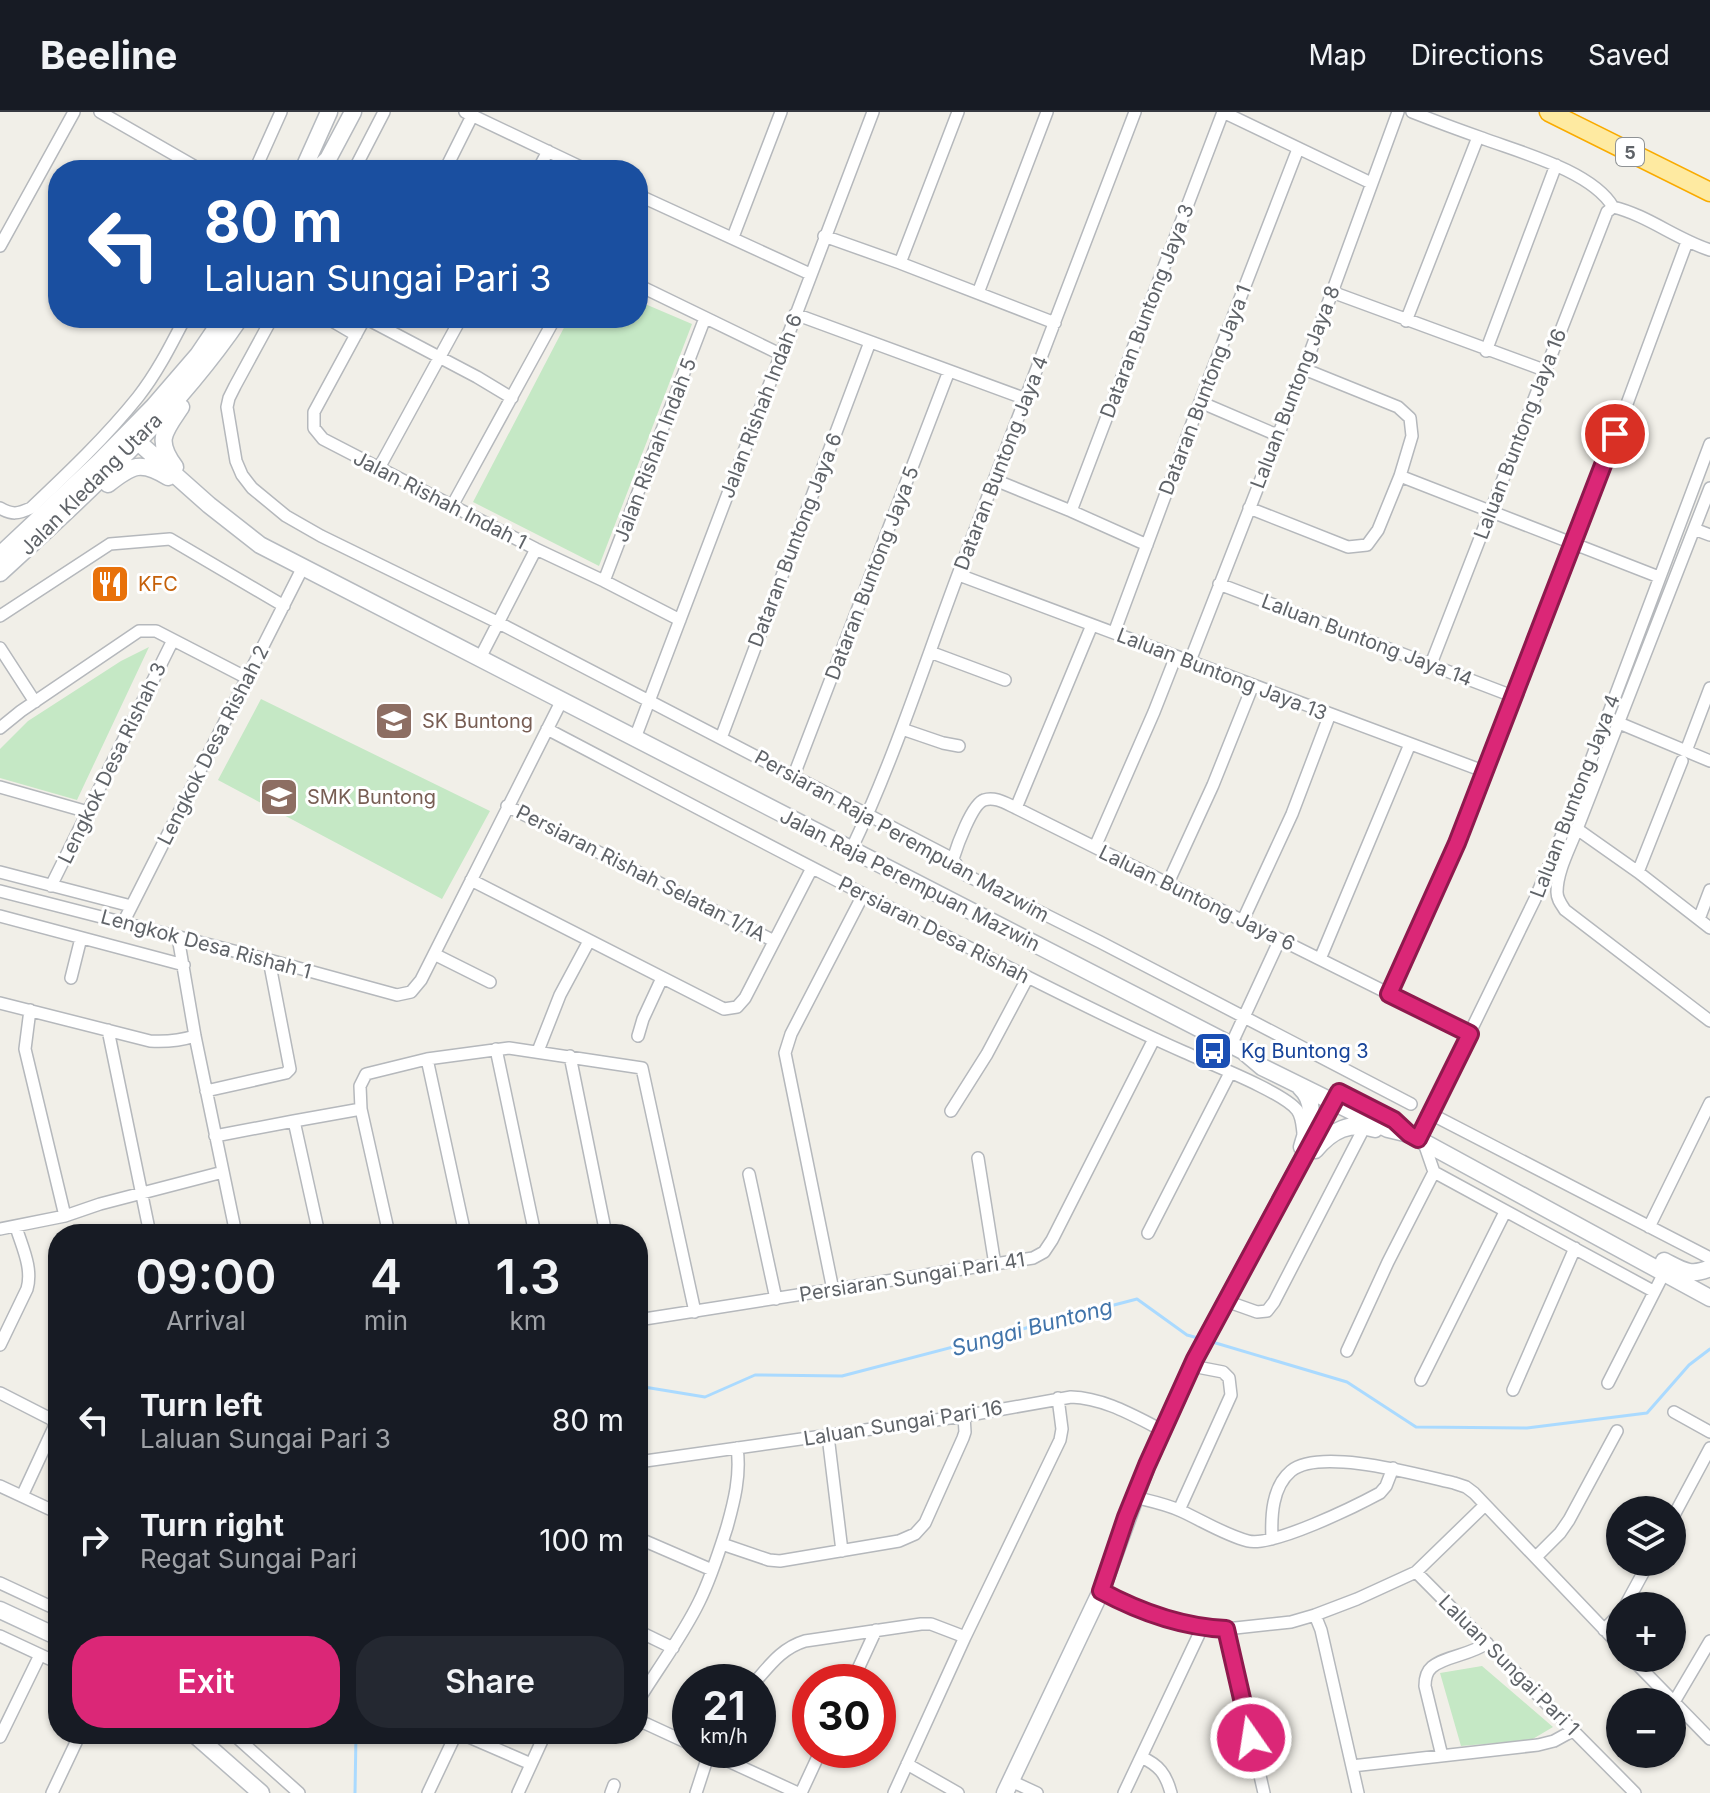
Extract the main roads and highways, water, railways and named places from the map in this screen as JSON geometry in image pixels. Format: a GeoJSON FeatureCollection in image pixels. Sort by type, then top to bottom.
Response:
{"type":"FeatureCollection","features":[{"type":"Feature","properties":{"kind":"highway","name":"5"},"geometry":{"type":"LineString","coordinates":[[1549,112],[1710,192]]}},
{"type":"Feature","properties":{"kind":"main road"},"geometry":{"type":"LineString","coordinates":[[307,160],[329,112]]}},
{"type":"Feature","properties":{"kind":"main road"},"geometry":{"type":"LineString","coordinates":[[324,160],[345,112]]}},
{"type":"Feature","properties":{"kind":"main road"},"geometry":{"type":"LineString","coordinates":[[326,160],[353,112]]}},
{"type":"Feature","properties":{"kind":"main road","name":"Jalan Kledang Utara"},"geometry":{"type":"LineString","coordinates":[[0,555],[133,438],[154,406],[198,355],[216,328]]}},
{"type":"Feature","properties":{"kind":"main road","name":"Jalan Kledang Utara"},"geometry":{"type":"LineString","coordinates":[[0,573],[38,538],[215,355],[233,328]]}},
{"type":"Feature","properties":{"kind":"main road"},"geometry":{"type":"LineString","coordinates":[[209,505],[173,465],[164,451],[163,439],[167,427],[215,355]]}},
{"type":"Feature","properties":{"kind":"main road","name":"Jalan Raja Perempuan Mazwin"},"geometry":{"type":"LineString","coordinates":[[133,438],[260,545],[1237,1048],[1262,1067],[1336,1097]]}},
{"type":"Feature","properties":{"kind":"main road"},"geometry":{"type":"LineString","coordinates":[[38,538],[126,470],[139,466],[152,467],[209,505]]}},
{"type":"Feature","properties":{"kind":"main road"},"geometry":{"type":"LineString","coordinates":[[1237,1048],[1266,1057],[1336,1097],[1394,1120],[1412,1137],[1705,1295]]}},
{"type":"Feature","properties":{"kind":"main road"},"geometry":{"type":"LineString","coordinates":[[1288,1079],[1303,1090],[1312,1108],[1301,1164]]}},
{"type":"Feature","properties":{"kind":"main road"},"geometry":{"type":"LineString","coordinates":[[1008,1787],[1101,1591],[1134,1497],[1194,1362],[1336,1097]]}},
{"type":"Feature","properties":{"kind":"main road"},"geometry":{"type":"LineString","coordinates":[[1301,1164],[1329,1135],[1342,1128],[1365,1126],[1412,1137]]}},
{"type":"Feature","properties":{"kind":"main road"},"geometry":{"type":"LineString","coordinates":[[1599,1238],[1633,1248],[1689,1273],[1696,1274],[1710,1268]]}},
{"type":"Feature","properties":{"kind":"main road"},"geometry":{"type":"LineString","coordinates":[[0,1610],[48,1632]]}},
{"type":"Feature","properties":{"kind":"main road"},"geometry":{"type":"LineString","coordinates":[[206,1744],[261,1793]]}},
{"type":"Feature","properties":{"kind":"waterway","name":"Sungai Buntong"},"geometry":{"type":"LineString","coordinates":[[648,1388],[705,1397],[755,1375],[842,1376],[1137,1299],[1187,1335],[1198,1338]]}},
{"type":"Feature","properties":{"kind":"waterway","name":"Sungai Buntong"},"geometry":{"type":"LineString","coordinates":[[1209,1341],[1347,1382],[1416,1427],[1527,1428],[1647,1413],[1689,1365],[1710,1349]]}},
{"type":"Feature","properties":{"kind":"waterway","name":"Sungai Buntong"},"geometry":{"type":"LineString","coordinates":[[355,1793],[356,1744]]}},
{"type":"Feature","properties":{"kind":"place","name":"KFC"},"geometry":{"type":"Point","coordinates":[110,584]}},
{"type":"Feature","properties":{"kind":"place","name":"SK Buntong"},"geometry":{"type":"Point","coordinates":[394,721]}},
{"type":"Feature","properties":{"kind":"place","name":"SMK Buntong"},"geometry":{"type":"Point","coordinates":[279,797]}},
{"type":"Feature","properties":{"kind":"place","name":"Kg Buntong 3"},"geometry":{"type":"Point","coordinates":[1213,1051]}}]}
